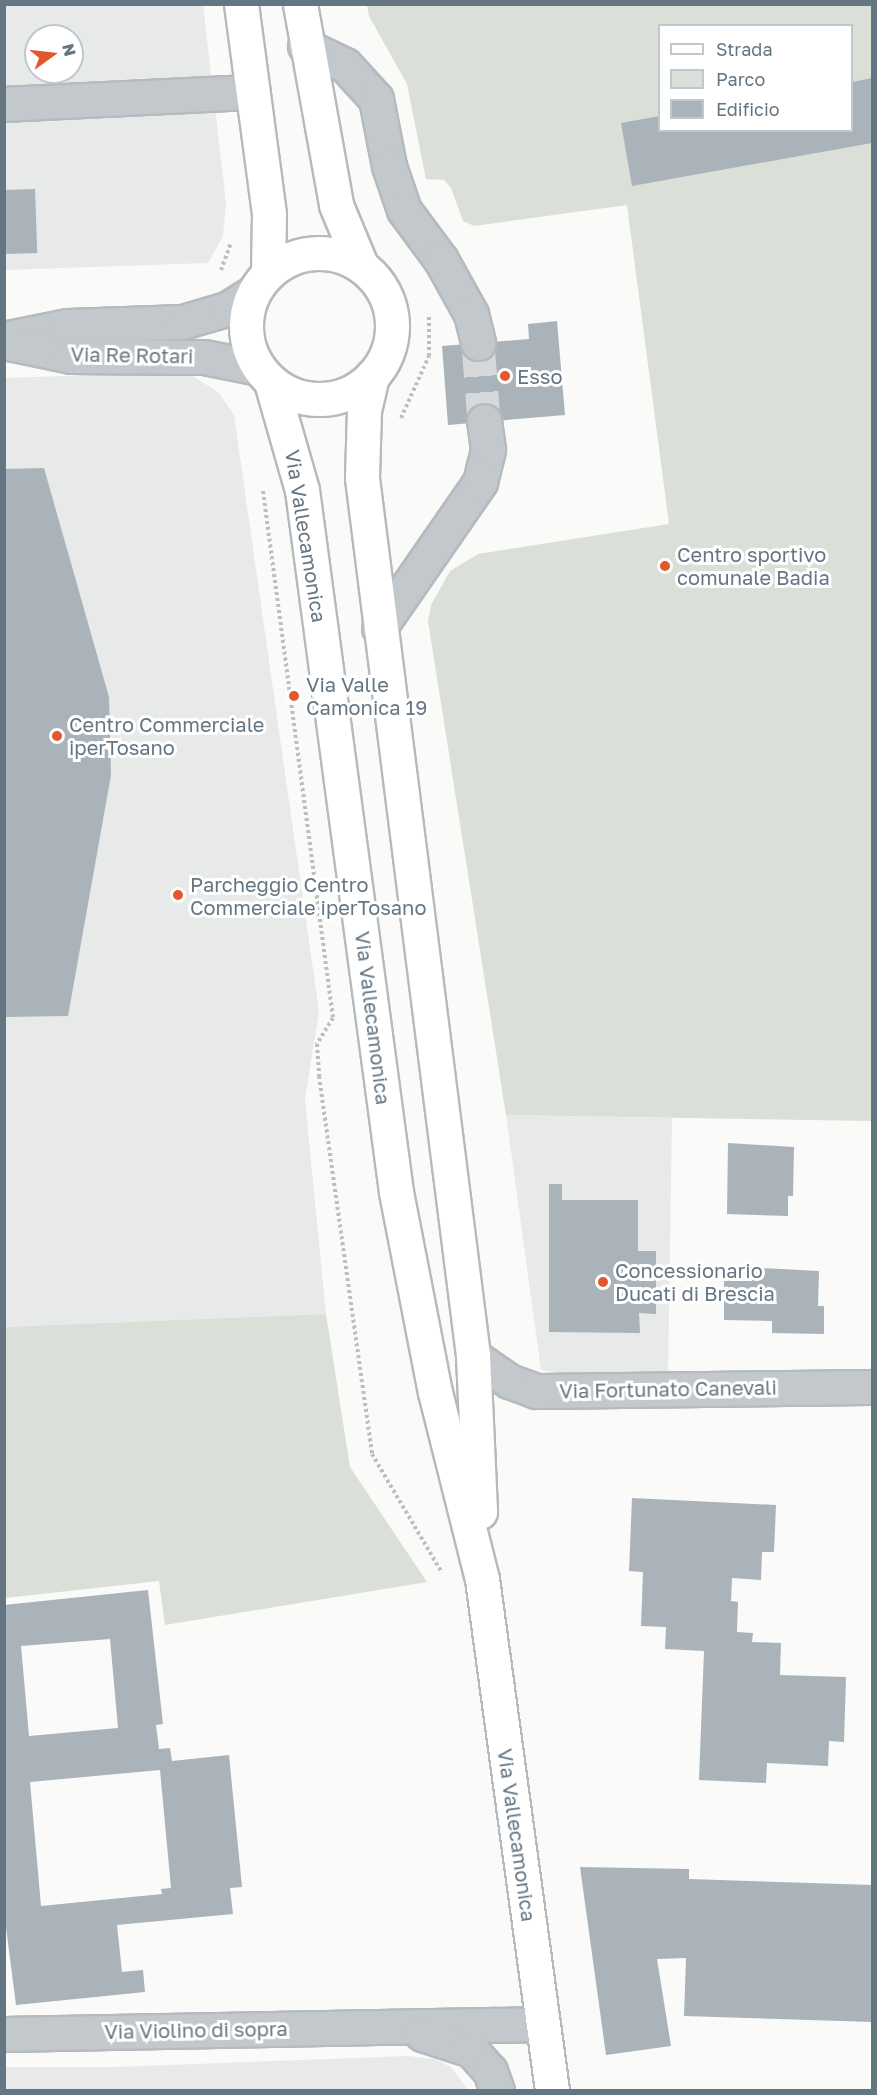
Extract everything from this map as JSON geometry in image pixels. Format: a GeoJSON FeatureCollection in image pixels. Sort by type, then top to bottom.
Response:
{"type":"FeatureCollection","features":[{"type":"Feature","properties":{"kind":"main road"},"geometry":{"type":"LineString","coordinates":[[241,4],[269,214],[260,283],[246,331],[265,375],[305,398],[323,399],[341,396],[372,376],[384,359],[392,318],[387,298],[361,265],[336,205],[305,46],[300,4]]}},
{"type":"Feature","properties":{"kind":"main road"},"geometry":{"type":"LineString","coordinates":[[260,283],[303,254],[323,252],[361,265]]}},
{"type":"Feature","properties":{"kind":"main road","name":"Via Vallecamonica"},"geometry":{"type":"LineString","coordinates":[[265,375],[302,490],[396,1192],[435,1392],[482,1579]]}},
{"type":"Feature","properties":{"kind":"main road","name":"Via Vallecamonica"},"geometry":{"type":"LineString","coordinates":[[372,376],[364,410],[361,461],[379,628],[473,1356],[482,1579],[552,2091]]}},
{"type":"Feature","properties":{"kind":"street"},"geometry":{"type":"LineString","coordinates":[[305,46],[345,65],[376,99],[389,166],[404,210],[441,260],[466,305],[477,343]]}},
{"type":"Feature","properties":{"kind":"street"},"geometry":{"type":"LineString","coordinates":[[4,104],[253,92]]}},
{"type":"Feature","properties":{"kind":"street","name":"Via Re Rotari"},"geometry":{"type":"LineString","coordinates":[[4,340],[68,326],[182,322],[219,312],[260,283]]}},
{"type":"Feature","properties":{"kind":"street","name":"Via Re Rotari"},"geometry":{"type":"LineString","coordinates":[[4,340],[71,356],[204,357],[265,375]]}},
{"type":"Feature","properties":{"kind":"street"},"geometry":{"type":"LineString","coordinates":[[379,628],[480,482],[488,449],[484,422]]}},
{"type":"Feature","properties":{"kind":"street","name":"Via Fortunato Canevali"},"geometry":{"type":"LineString","coordinates":[[473,1356],[509,1381],[536,1391],[873,1387]]}},
{"type":"Feature","properties":{"kind":"street","name":"Via Violino di sopra"},"geometry":{"type":"LineString","coordinates":[[4,2034],[388,2025],[543,2024]]}},
{"type":"Feature","properties":{"kind":"street","name":"Via Violino di sopra"},"geometry":{"type":"LineString","coordinates":[[388,2025],[471,2050],[490,2071],[497,2091]]}},
{"type":"Feature","properties":{"kind":"path"},"geometry":{"type":"LineString","coordinates":[[262,485],[333,1018],[317,1044],[319,1076],[372,1454],[444,1575]]}},
{"type":"Feature","properties":{"kind":"shaded area"},"geometry":{"type":"Polygon","coordinates":[[[4,5],[203,5],[226,203],[223,236],[208,263],[5,270],[4,5]]]}},
{"type":"Feature","properties":{"kind":"shaded area","name":"Parcheggio Centro Commerciale iperTosano"},"geometry":{"type":"Polygon","coordinates":[[[186,372],[218,392],[234,415],[319,1011],[305,1100],[326,1314],[5,1327],[4,378],[186,372]]]}},
{"type":"Feature","properties":{"kind":"shaded area"},"geometry":{"type":"Polygon","coordinates":[[[506,1115],[672,1118],[668,1377],[588,1377],[541,1370],[506,1115]]]}},
{"type":"Feature","properties":{"kind":"shaded area"},"geometry":{"type":"Polygon","coordinates":[[[408,2056],[435,2059],[451,2067],[468,2090],[5,2090],[5,2067],[115,2067],[408,2056]]]}},
{"type":"Feature","properties":{"kind":"green space","name":"Centro sportivo comunale Badia"},"geometry":{"type":"Polygon","coordinates":[[[367,5],[872,5],[872,1121],[506,1115],[428,621],[431,605],[450,571],[478,554],[669,524],[627,205],[474,226],[463,221],[451,188],[444,180],[426,179],[407,84],[369,16],[367,5]]]}},
{"type":"Feature","properties":{"kind":"green space"},"geometry":{"type":"Polygon","coordinates":[[[326,1314],[350,1467],[427,1582],[165,1625],[159,1581],[5,1598],[5,1327],[326,1314]]]}},
{"type":"Feature","properties":{"kind":"building"},"geometry":{"type":"Polygon","coordinates":[[[872,78],[872,143],[632,186],[621,123],[658,116],[658,132],[853,132],[853,82],[872,78]]]}},
{"type":"Feature","properties":{"kind":"building"},"geometry":{"type":"Polygon","coordinates":[[[35,189],[37,253],[6,254],[4,190],[35,189]]]}},
{"type":"Feature","properties":{"kind":"building"},"geometry":{"type":"Polygon","coordinates":[[[557,321],[565,415],[448,425],[442,346],[529,339],[528,324],[557,321]]]}},
{"type":"Feature","properties":{"kind":"building","name":"Centro Commerciale iperTosano"},"geometry":{"type":"Polygon","coordinates":[[[44,468],[109,697],[111,775],[68,1016],[4,1017],[4,469],[44,468]]]}},
{"type":"Feature","properties":{"kind":"building"},"geometry":{"type":"Polygon","coordinates":[[[728,1143],[794,1147],[793,1196],[788,1196],[788,1216],[727,1214],[728,1143]]]}},
{"type":"Feature","properties":{"kind":"building","name":"Concessionario Ducati di Brescia"},"geometry":{"type":"Polygon","coordinates":[[[549,1184],[562,1184],[562,1200],[638,1200],[638,1251],[656,1251],[656,1314],[639,1313],[640,1333],[549,1332],[549,1184]]]}},
{"type":"Feature","properties":{"kind":"building"},"geometry":{"type":"Polygon","coordinates":[[[724,1266],[819,1271],[818,1306],[824,1306],[824,1334],[772,1333],[772,1321],[724,1320],[724,1266]]]}},
{"type":"Feature","properties":{"kind":"building"},"geometry":{"type":"Polygon","coordinates":[[[632,1498],[776,1505],[774,1552],[762,1552],[761,1580],[732,1578],[731,1601],[738,1602],[737,1632],[753,1633],[752,1642],[781,1643],[780,1675],[846,1677],[844,1742],[829,1741],[828,1766],[767,1763],[766,1783],[699,1780],[704,1651],[665,1649],[666,1627],[641,1626],[643,1572],[629,1571],[632,1498]]]}},
{"type":"Feature","properties":{"kind":"building"},"geometry":{"type":"Polygon","coordinates":[[[148,1590],[163,1724],[156,1725],[159,1749],[170,1748],[172,1761],[229,1755],[242,1887],[230,1888],[233,1914],[117,1925],[122,1972],[143,1970],[145,1992],[16,2005],[4,1912],[4,1605],[148,1590]],[[110,1639],[21,1646],[29,1736],[118,1728],[110,1639]],[[160,1770],[30,1782],[41,1906],[162,1894],[161,1889],[171,1888],[160,1770]]]}},
{"type":"Feature","properties":{"kind":"building"},"geometry":{"type":"Polygon","coordinates":[[[580,1867],[689,1869],[689,1879],[872,1885],[872,2022],[684,2016],[686,1958],[657,1959],[671,2046],[606,2055],[580,1867]]]}},
{"type":"Feature","properties":{"kind":"tunnel"},"geometry":{"type":"LineString","coordinates":[[478,343],[484,421]]}},
{"type":"Feature","properties":{"kind":"place","name":"Esso"},"geometry":{"type":"Point","coordinates":[505,376]}},
{"type":"Feature","properties":{"kind":"place","name":"Centro sportivo comunale Badia"},"geometry":{"type":"Point","coordinates":[665,566]}},
{"type":"Feature","properties":{"kind":"place","name":"Via Valle Camonica 19"},"geometry":{"type":"Point","coordinates":[294,696]}},
{"type":"Feature","properties":{"kind":"place","name":"Centro Commerciale iperTosano"},"geometry":{"type":"Point","coordinates":[57,736]}},
{"type":"Feature","properties":{"kind":"place","name":"Parcheggio Centro Commerciale iperTosano"},"geometry":{"type":"Point","coordinates":[178,895]}},
{"type":"Feature","properties":{"kind":"place","name":"Concessionario Ducati di Brescia"},"geometry":{"type":"Point","coordinates":[603,1282]}}]}
